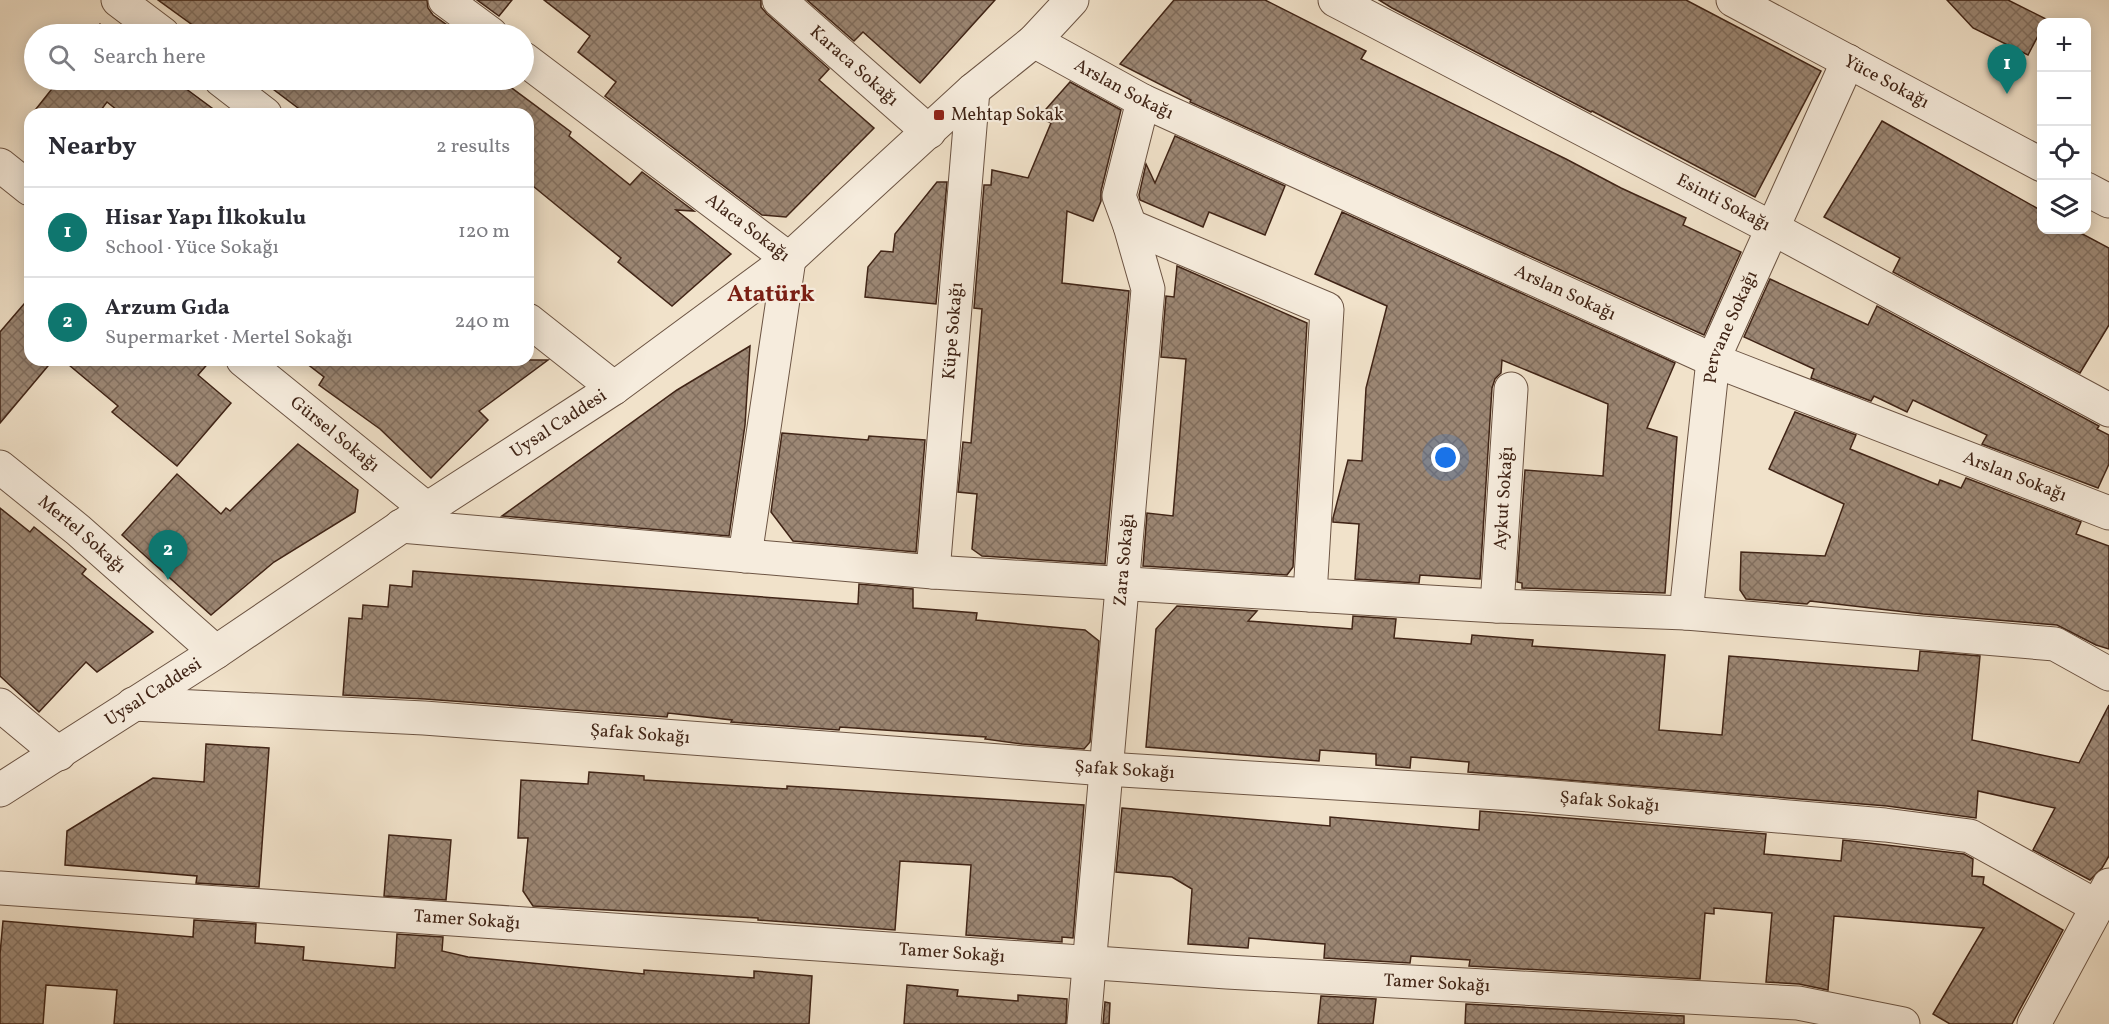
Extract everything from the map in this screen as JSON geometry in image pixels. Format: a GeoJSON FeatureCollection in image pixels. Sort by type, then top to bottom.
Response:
{"type":"FeatureCollection","features":[{"type":"Feature","properties":{"kind":"street"},"geometry":{"type":"LineString","coordinates":[[118,0],[150,24]]}},
{"type":"Feature","properties":{"kind":"street"},"geometry":{"type":"LineString","coordinates":[[445,0],[477,24]]}},
{"type":"Feature","properties":{"kind":"street","name":"Karaca Sokağı"},"geometry":{"type":"LineString","coordinates":[[779,0],[929,132]]}},
{"type":"Feature","properties":{"kind":"street","name":"Esinti Sokağı"},"geometry":{"type":"LineString","coordinates":[[1335,0],[1774,229],[2109,410]]}},
{"type":"Feature","properties":{"kind":"street","name":"Yüce Sokağı"},"geometry":{"type":"LineString","coordinates":[[1733,0],[2037,162]]}},
{"type":"Feature","properties":{"kind":"street","name":"Uysal Caddesi"},"geometry":{"type":"LineString","coordinates":[[0,790],[216,652],[414,517],[614,388],[789,259],[973,90],[1034,41],[1064,3]]}},
{"type":"Feature","properties":{"kind":"street","name":"Arslan Sokağı"},"geometry":{"type":"LineString","coordinates":[[1034,41],[1143,101],[1713,360],[2109,513]]}},
{"type":"Feature","properties":{"kind":"street","name":"Pervane Sokağı"},"geometry":{"type":"LineString","coordinates":[[1686,613],[1713,360],[1848,61]]}},
{"type":"Feature","properties":{"kind":"street","name":"Alaca Sokağı"},"geometry":{"type":"LineString","coordinates":[[534,67],[789,259],[745,556]]}},
{"type":"Feature","properties":{"kind":"street"},"geometry":{"type":"LineString","coordinates":[[234,90],[258,108]]}},
{"type":"Feature","properties":{"kind":"street","name":"Küpe Sokağı"},"geometry":{"type":"LineString","coordinates":[[933,572],[973,90]]}},
{"type":"Feature","properties":{"kind":"street","name":"Zara Sokağı"},"geometry":{"type":"LineString","coordinates":[[1084,1024],[1148,289],[1119,196],[1143,101]]}},
{"type":"Feature","properties":{"kind":"street"},"geometry":{"type":"LineString","coordinates":[[0,165],[24,184]]}},
{"type":"Feature","properties":{"kind":"street"},"geometry":{"type":"LineString","coordinates":[[2091,192],[2109,201]]}},
{"type":"Feature","properties":{"kind":"street"},"geometry":{"type":"LineString","coordinates":[[1130,226],[1327,309],[1310,595]]}},
{"type":"Feature","properties":{"kind":"street"},"geometry":{"type":"LineString","coordinates":[[534,325],[614,388]]}},
{"type":"Feature","properties":{"kind":"street","name":"Gürsel Sokağı"},"geometry":{"type":"LineString","coordinates":[[250,366],[414,517]]}},
{"type":"Feature","properties":{"kind":"street","name":"Aykut Sokağı"},"geometry":{"type":"LineString","coordinates":[[1497,606],[1511,389]]}},
{"type":"Feature","properties":{"kind":"street","name":"Mertel Sokağı"},"geometry":{"type":"LineString","coordinates":[[0,467],[78,530],[216,652]]}},
{"type":"Feature","properties":{"kind":"street"},"geometry":{"type":"LineString","coordinates":[[414,517],[745,556],[933,572],[1497,606],[1686,613],[2055,645],[2109,674]]}},
{"type":"Feature","properties":{"kind":"street","name":"Şafak Sokağı"},"geometry":{"type":"LineString","coordinates":[[133,704],[435,719],[1106,769],[1529,795],[1885,825],[1970,836],[2103,896]]}},
{"type":"Feature","properties":{"kind":"street"},"geometry":{"type":"LineString","coordinates":[[0,705],[59,754]]}},
{"type":"Feature","properties":{"kind":"street","name":"Tamer Sokağı"},"geometry":{"type":"LineString","coordinates":[[0,888],[1090,963],[1798,1003],[1903,1024]]}},
{"type":"Feature","properties":{"kind":"street"},"geometry":{"type":"LineString","coordinates":[[2034,1024],[2103,896]]}},
{"type":"Feature","properties":{"kind":"building"},"geometry":{"type":"Polygon","coordinates":[[[158,0],[427,0],[428,8],[433,15],[446,24],[191,24],[158,0]]]}},
{"type":"Feature","properties":{"kind":"building"},"geometry":{"type":"Polygon","coordinates":[[[477,0],[512,0],[499,16],[477,0]]]}},
{"type":"Feature","properties":{"kind":"building"},"geometry":{"type":"Polygon","coordinates":[[[544,0],[761,0],[761,7],[767,14],[829,69],[819,80],[874,128],[786,217],[762,215],[605,96],[616,82],[578,52],[590,36],[544,0]]]}},
{"type":"Feature","properties":{"kind":"building"},"geometry":{"type":"Polygon","coordinates":[[[807,0],[995,0],[920,83],[863,32],[854,41],[807,0]]]}},
{"type":"Feature","properties":{"kind":"building"},"geometry":{"type":"Polygon","coordinates":[[[1174,0],[1265,0],[1366,51],[1361,59],[1686,218],[1683,225],[1741,252],[1704,335],[1190,102],[1191,100],[1120,64],[1174,0]]]}},
{"type":"Feature","properties":{"kind":"building"},"geometry":{"type":"Polygon","coordinates":[[[1379,0],[1686,0],[1821,71],[1755,197],[1379,0]]]}},
{"type":"Feature","properties":{"kind":"building"},"geometry":{"type":"Polygon","coordinates":[[[1947,0],[2008,0],[2044,18],[2037,18],[2037,38],[2028,55],[1973,28],[1947,0]]]}},
{"type":"Feature","properties":{"kind":"building"},"geometry":{"type":"Polygon","coordinates":[[[1070,82],[1121,110],[1101,191],[1101,201],[1093,221],[1067,211],[1062,283],[1129,291],[1105,564],[982,556],[972,549],[977,494],[958,492],[963,442],[971,443],[982,309],[974,308],[984,185],[991,185],[992,170],[1028,178],[1051,123],[1039,117],[1070,82]]]}},
{"type":"Feature","properties":{"kind":"building"},"geometry":{"type":"Polygon","coordinates":[[[51,90],[188,90],[212,108],[114,108],[107,102],[102,108],[37,108],[51,90]]]}},
{"type":"Feature","properties":{"kind":"building"},"geometry":{"type":"Polygon","coordinates":[[[274,90],[514,90],[571,132],[569,136],[630,185],[642,172],[694,211],[676,210],[731,254],[672,306],[618,262],[621,258],[534,187],[534,108],[298,108],[274,90]]]}},
{"type":"Feature","properties":{"kind":"building"},"geometry":{"type":"Polygon","coordinates":[[[1882,121],[2037,208],[2037,234],[2083,234],[2109,248],[2109,325],[2080,373],[1893,272],[1900,258],[1824,217],[1882,121]]]}},
{"type":"Feature","properties":{"kind":"building"},"geometry":{"type":"Polygon","coordinates":[[[1175,136],[1285,186],[1265,235],[1209,212],[1203,227],[1140,200],[1139,195],[1146,164],[1155,183],[1175,136]]]}},
{"type":"Feature","properties":{"kind":"building"},"geometry":{"type":"Polygon","coordinates":[[[937,182],[947,182],[936,304],[865,297],[868,267],[881,251],[893,252],[895,234],[937,182]]]}},
{"type":"Feature","properties":{"kind":"building"},"geometry":{"type":"Polygon","coordinates":[[[1342,212],[1675,363],[1647,428],[1677,437],[1665,593],[1522,588],[1522,583],[1517,582],[1525,470],[1603,476],[1608,404],[1502,360],[1501,373],[1495,379],[1492,388],[1480,579],[1420,575],[1419,583],[1355,579],[1359,524],[1333,522],[1333,518],[1348,460],[1362,461],[1366,388],[1387,306],[1315,274],[1342,212]]]}},
{"type":"Feature","properties":{"kind":"building"},"geometry":{"type":"Polygon","coordinates":[[[1177,266],[1307,323],[1293,567],[1287,575],[1143,566],[1147,513],[1173,516],[1186,359],[1161,357],[1166,296],[1174,297],[1177,266]]]}},
{"type":"Feature","properties":{"kind":"building"},"geometry":{"type":"Polygon","coordinates":[[[1770,279],[1868,325],[1877,306],[2099,426],[2097,429],[2109,435],[2109,464],[2098,488],[1982,444],[1987,435],[1913,400],[1907,412],[1874,396],[1871,401],[1811,378],[1814,369],[1744,337],[1770,279]]]}},
{"type":"Feature","properties":{"kind":"building"},"geometry":{"type":"Polygon","coordinates":[[[24,304],[24,366],[48,366],[0,423],[0,332],[24,304]]]}},
{"type":"Feature","properties":{"kind":"building"},"geometry":{"type":"Polygon","coordinates":[[[750,346],[745,425],[729,536],[502,516],[677,390],[750,346]]]}},
{"type":"Feature","properties":{"kind":"building"},"geometry":{"type":"Polygon","coordinates":[[[534,360],[548,360],[479,411],[488,420],[431,478],[380,429],[319,385],[324,377],[310,366],[534,366],[534,360]]]}},
{"type":"Feature","properties":{"kind":"building"},"geometry":{"type":"Polygon","coordinates":[[[70,366],[206,366],[198,375],[231,403],[177,466],[112,412],[118,406],[70,366]]]}},
{"type":"Feature","properties":{"kind":"building"},"geometry":{"type":"Polygon","coordinates":[[[1795,412],[1856,435],[1850,449],[1938,485],[1940,480],[1961,488],[1966,478],[2081,522],[2076,534],[2109,546],[2109,649],[2096,645],[2057,625],[1923,614],[1810,601],[1807,604],[1746,599],[1740,590],[1741,552],[1825,556],[1844,504],[1769,469],[1795,412]]]}},
{"type":"Feature","properties":{"kind":"building"},"geometry":{"type":"Polygon","coordinates":[[[782,433],[868,440],[869,436],[925,440],[916,552],[793,541],[771,512],[782,433]]]}},
{"type":"Feature","properties":{"kind":"building"},"geometry":{"type":"Polygon","coordinates":[[[298,444],[358,490],[355,512],[274,562],[211,615],[122,535],[177,474],[221,514],[226,508],[230,511],[298,444]]]}},
{"type":"Feature","properties":{"kind":"building"},"geometry":{"type":"Polygon","coordinates":[[[0,508],[30,532],[34,527],[86,569],[82,574],[153,632],[97,672],[86,662],[39,712],[0,676],[0,508]]]}},
{"type":"Feature","properties":{"kind":"building"},"geometry":{"type":"Polygon","coordinates":[[[413,571],[858,604],[859,584],[913,589],[913,608],[977,613],[976,620],[1085,630],[1099,641],[1090,742],[1084,749],[1022,744],[985,739],[986,737],[731,722],[732,720],[668,713],[667,717],[343,695],[349,618],[362,619],[363,605],[388,607],[390,585],[412,587],[413,571]]]}},
{"type":"Feature","properties":{"kind":"building"},"geometry":{"type":"Polygon","coordinates":[[[1177,606],[1257,611],[1248,621],[1352,629],[1353,616],[1396,619],[1394,638],[1471,644],[1472,635],[1533,640],[1532,646],[1665,655],[1659,730],[1722,735],[1729,656],[1918,671],[1920,651],[1980,656],[1972,740],[2079,763],[2109,705],[2109,856],[2102,868],[2090,880],[2033,850],[2055,808],[1978,791],[1976,818],[1887,806],[1468,772],[1469,762],[1411,757],[1410,768],[1376,765],[1376,754],[1320,750],[1319,761],[1146,747],[1156,629],[1177,606]]]}},
{"type":"Feature","properties":{"kind":"building"},"geometry":{"type":"Polygon","coordinates":[[[206,744],[269,748],[259,887],[196,883],[197,876],[65,865],[67,831],[153,778],[204,782],[206,744]]]}},
{"type":"Feature","properties":{"kind":"building"},"geometry":{"type":"Polygon","coordinates":[[[589,772],[644,776],[644,780],[787,789],[787,786],[1084,805],[1073,938],[1062,937],[1062,942],[966,935],[971,865],[900,861],[895,930],[758,920],[758,918],[533,906],[523,891],[528,838],[518,838],[521,780],[588,784],[589,772]]]}},
{"type":"Feature","properties":{"kind":"building"},"geometry":{"type":"Polygon","coordinates":[[[1122,808],[1330,826],[1330,817],[1479,830],[1480,811],[1766,834],[1764,854],[1841,861],[1843,840],[1964,854],[1973,859],[1972,876],[1984,877],[1983,884],[2063,930],[2012,1024],[1950,1024],[1933,1014],[1984,928],[1834,916],[1828,990],[1799,984],[1766,982],[1772,913],[1714,908],[1714,914],[1705,913],[1700,979],[1469,966],[1470,960],[1411,956],[1410,963],[1324,958],[1325,944],[1249,938],[1248,948],[1188,944],[1192,889],[1172,877],[1116,872],[1122,808]]]}},
{"type":"Feature","properties":{"kind":"building"},"geometry":{"type":"Polygon","coordinates":[[[389,835],[451,840],[446,900],[384,896],[389,835]]]}},
{"type":"Feature","properties":{"kind":"building"},"geometry":{"type":"Polygon","coordinates":[[[194,920],[256,924],[255,943],[304,947],[303,960],[395,968],[397,934],[443,937],[442,951],[468,957],[644,974],[644,970],[754,978],[754,971],[812,976],[809,1024],[114,1024],[117,990],[46,985],[43,1024],[0,1024],[0,954],[3,921],[193,937],[194,920]]]}},
{"type":"Feature","properties":{"kind":"building"},"geometry":{"type":"Polygon","coordinates":[[[907,985],[958,990],[957,996],[1018,1001],[1018,995],[1067,999],[1066,1024],[904,1024],[907,985]]]}},
{"type":"Feature","properties":{"kind":"building"},"geometry":{"type":"Polygon","coordinates":[[[1321,996],[1376,999],[1373,1024],[1318,1024],[1321,996]]]}},
{"type":"Feature","properties":{"kind":"building"},"geometry":{"type":"Polygon","coordinates":[[[1105,1002],[1110,1003],[1109,1024],[1103,1024],[1105,1002]]]}},
{"type":"Feature","properties":{"kind":"building"},"geometry":{"type":"Polygon","coordinates":[[[1466,1004],[1684,1016],[1684,1024],[1465,1024],[1466,1004]]]}},
{"type":"Feature","properties":{"kind":"place","name":"Hisar Yapı İlkokulu"},"geometry":{"type":"Point","coordinates":[2007,94]}},
{"type":"Feature","properties":{"kind":"place","name":"Mehtap Sokak"},"geometry":{"type":"Point","coordinates":[939,115]}},
{"type":"Feature","properties":{"kind":"place","name":"Arzum Gıda"},"geometry":{"type":"Point","coordinates":[168,580]}},
{"type":"Feature","properties":{"kind":"district","name":"Atatürk"},"geometry":{"type":"Point","coordinates":[771,295]}}]}
